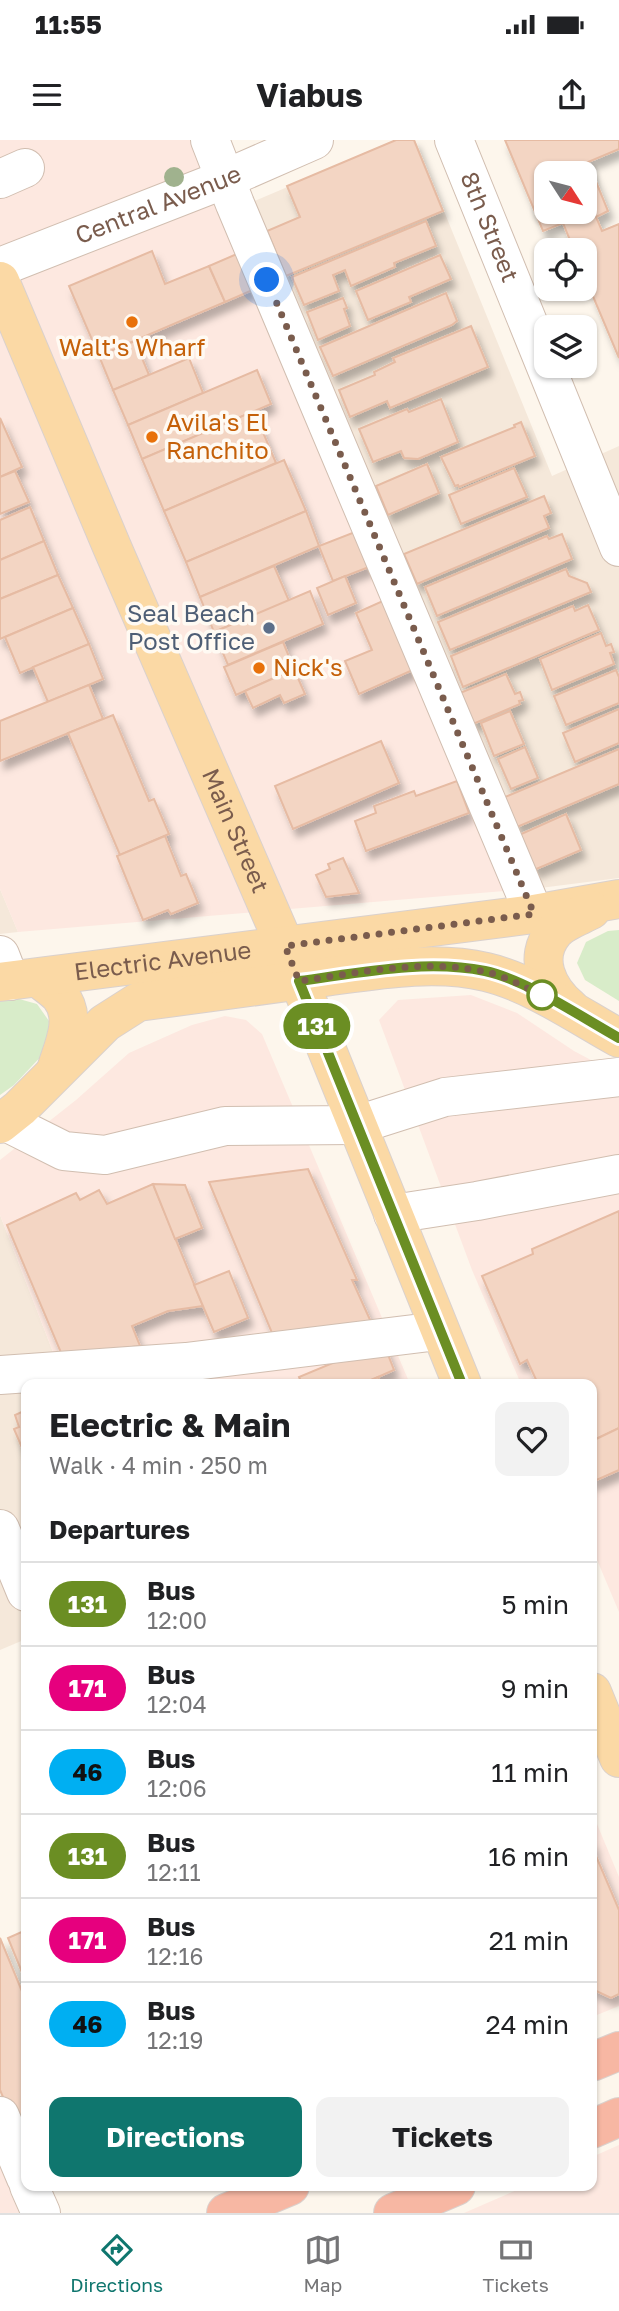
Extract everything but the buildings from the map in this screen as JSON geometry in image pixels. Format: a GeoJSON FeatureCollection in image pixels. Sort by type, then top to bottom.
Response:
{"type":"FeatureCollection","features":[{"type":"Feature","properties":{"kind":"highway"},"geometry":{"type":"LineString","coordinates":[[597,2060],[619,2051]]}},
{"type":"Feature","properties":{"kind":"highway"},"geometry":{"type":"LineString","coordinates":[[597,2127],[619,2117]]}},
{"type":"Feature","properties":{"kind":"highway"},"geometry":{"type":"LineString","coordinates":[[393,2213],[444,2191]]}},
{"type":"Feature","properties":{"kind":"highway"},"geometry":{"type":"LineString","coordinates":[[226,2213],[281,2194]]}},
{"type":"Feature","properties":{"kind":"main road","name":"Main Street"},"geometry":{"type":"LineString","coordinates":[[0,281],[65,438],[285,946],[459,1379]]}},
{"type":"Feature","properties":{"kind":"main road","name":"Electric Avenue"},"geometry":{"type":"LineString","coordinates":[[12,974],[285,946],[534,914],[614,900]]}},
{"type":"Feature","properties":{"kind":"main road"},"geometry":{"type":"LineString","coordinates":[[576,1013],[557,998],[548,980],[542,960],[547,944],[555,930],[614,900]]}},
{"type":"Feature","properties":{"kind":"main road","name":"Electric Avenue"},"geometry":{"type":"LineString","coordinates":[[2,1123],[105,1023],[138,1002],[411,967],[463,968],[511,980],[619,1038]]}},
{"type":"Feature","properties":{"kind":"main road"},"geometry":{"type":"LineString","coordinates":[[12,974],[61,997],[67,1010],[69,1029],[56,1070]]}},
{"type":"Feature","properties":{"kind":"main road"},"geometry":{"type":"LineString","coordinates":[[597,1704],[619,1758]]}},
{"type":"Feature","properties":{"kind":"street"},"geometry":{"type":"LineString","coordinates":[[210,140],[534,914]]}},
{"type":"Feature","properties":{"kind":"street","name":"Central Avenue"},"geometry":{"type":"LineString","coordinates":[[0,267],[225,179],[314,140]]}},
{"type":"Feature","properties":{"kind":"street","name":"8th Street"},"geometry":{"type":"LineString","coordinates":[[454,140],[619,547]]}},
{"type":"Feature","properties":{"kind":"street"},"geometry":{"type":"LineString","coordinates":[[2,1123],[64,1151],[105,1156],[225,1126],[357,1125],[445,1097],[619,1077]]}},
{"type":"Feature","properties":{"kind":"street"},"geometry":{"type":"LineString","coordinates":[[393,1214],[619,1174]]}},
{"type":"Feature","properties":{"kind":"street"},"geometry":{"type":"LineString","coordinates":[[0,1375],[191,1373],[438,1331]]}},
{"type":"Feature","properties":{"kind":"street"},"geometry":{"type":"LineString","coordinates":[[0,1528],[21,1580]]}},
{"type":"Feature","properties":{"kind":"street"},"geometry":{"type":"LineString","coordinates":[[0,2116],[21,2166]]}},
{"type":"Feature","properties":{"kind":"street"},"geometry":{"type":"LineString","coordinates":[[31,2191],[41,2213]]}},
{"type":"Feature","properties":{"kind":"shaded area"},"geometry":{"type":"Polygon","coordinates":[[[0,140],[197,140],[540,888],[18,932],[0,889],[0,140]]]}},
{"type":"Feature","properties":{"kind":"shaded area"},"geometry":{"type":"Polygon","coordinates":[[[398,140],[415,140],[552,476],[619,446],[619,878],[540,888],[250,203],[398,140]]]}},
{"type":"Feature","properties":{"kind":"shaded area"},"geometry":{"type":"Polygon","coordinates":[[[0,889],[18,932],[0,934],[0,889]]]}},
{"type":"Feature","properties":{"kind":"shaded area"},"geometry":{"type":"Polygon","coordinates":[[[471,995],[517,1013],[574,1051],[619,1075],[619,1612],[597,1560],[597,1379],[519,1379],[472,1270],[379,1020],[398,1000],[471,995]]]}},
{"type":"Feature","properties":{"kind":"shaded area"},"geometry":{"type":"Polygon","coordinates":[[[225,1016],[246,1020],[262,1034],[408,1379],[185,1379],[175,1355],[58,1365],[0,1215],[0,1160],[76,1100],[129,1053],[192,1025],[225,1016]]]}},
{"type":"Feature","properties":{"kind":"shaded area"},"geometry":{"type":"Polygon","coordinates":[[[0,1215],[58,1365],[175,1355],[185,1379],[21,1379],[21,1641],[0,1650],[0,1215]]]}},
{"type":"Feature","properties":{"kind":"shaded area"},"geometry":{"type":"Polygon","coordinates":[[[597,1824],[619,1877],[619,2006],[597,2015],[597,1824]]]}},
{"type":"Feature","properties":{"kind":"shaded area"},"geometry":{"type":"Polygon","coordinates":[[[619,2145],[619,2213],[464,2213],[515,2191],[597,2191],[597,2155],[619,2145]]]}},
{"type":"Feature","properties":{"kind":"shaded area"},"geometry":{"type":"Polygon","coordinates":[[[0,2164],[19,2213],[0,2213],[0,2164]]]}},
{"type":"Feature","properties":{"kind":"green space"},"geometry":{"type":"Polygon","coordinates":[[[619,930],[619,1001],[585,980],[577,963],[586,942],[608,931],[619,930]]]}},
{"type":"Feature","properties":{"kind":"green space"},"geometry":{"type":"Polygon","coordinates":[[[0,996],[37,1004],[49,1021],[48,1049],[14,1085],[0,1095],[0,996]]]}},
{"type":"Feature","properties":{"kind":"bus line","name":"131"},"geometry":{"type":"LineString","coordinates":[[460,1379],[438,1331],[299,981],[411,967],[463,968],[487,972],[511,980],[619,1038]]}},
{"type":"Feature","properties":{"kind":"place","name":"Walt's Wharf"},"geometry":{"type":"Point","coordinates":[132,322]}},
{"type":"Feature","properties":{"kind":"place","name":"Avila's El Ranchito"},"geometry":{"type":"Point","coordinates":[152,437]}},
{"type":"Feature","properties":{"kind":"place","name":"Seal Beach Post Office"},"geometry":{"type":"Point","coordinates":[269,628]}},
{"type":"Feature","properties":{"kind":"place","name":"Nick's"},"geometry":{"type":"Point","coordinates":[259,668]}},
{"type":"Feature","properties":{"kind":"route"},"geometry":{"type":"LineString","coordinates":[[267,280],[534,914],[285,946],[299,981],[411,967],[463,968],[511,980],[545,997],[542,995]]}}]}
